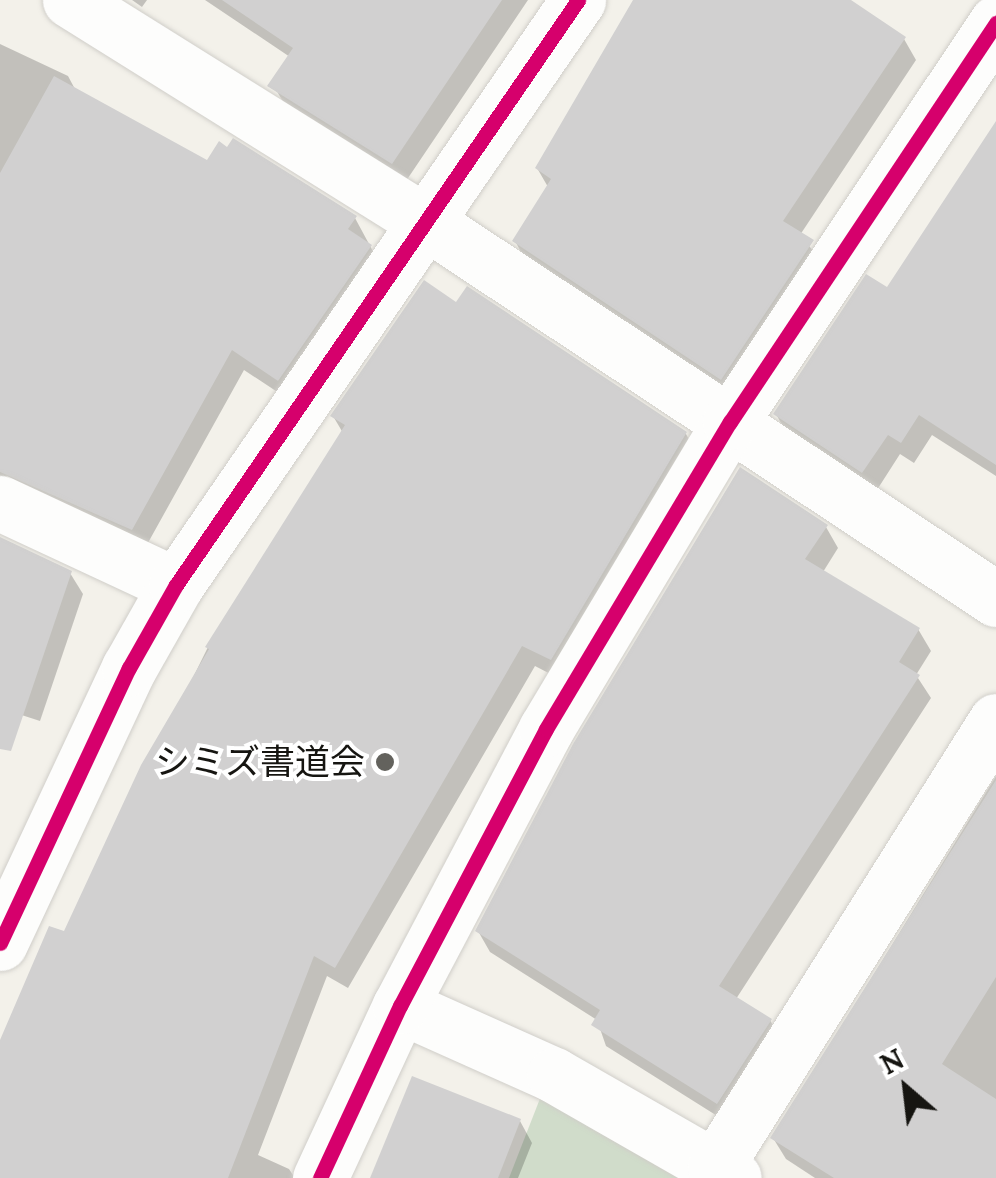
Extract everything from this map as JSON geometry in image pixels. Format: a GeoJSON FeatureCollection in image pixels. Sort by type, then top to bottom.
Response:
{"type":"FeatureCollection","features":[{"type":"Feature","properties":{"kind":"street"},"geometry":{"type":"LineString","coordinates":[[70,0],[429,224],[996,599]]}},
{"type":"Feature","properties":{"kind":"street"},"geometry":{"type":"LineString","coordinates":[[0,943],[129,668],[176,586],[429,224],[578,0]]}},
{"type":"Feature","properties":{"kind":"street"},"geometry":{"type":"LineString","coordinates":[[320,1178],[400,1006],[546,729],[730,422],[996,23]]}},
{"type":"Feature","properties":{"kind":"street"},"geometry":{"type":"LineString","coordinates":[[0,502],[176,586]]}},
{"type":"Feature","properties":{"kind":"street"},"geometry":{"type":"LineString","coordinates":[[400,1006],[554,1076],[724,1172],[996,721]]}},
{"type":"Feature","properties":{"kind":"green space"},"geometry":{"type":"Polygon","coordinates":[[[541,1096],[685,1178],[509,1178],[541,1096]]]}},
{"type":"Feature","properties":{"kind":"building"},"geometry":{"type":"Polygon","coordinates":[[[222,0],[502,0],[392,164],[267,86],[293,48],[222,0]]]}},
{"type":"Feature","properties":{"kind":"building"},"geometry":{"type":"Polygon","coordinates":[[[633,0],[851,0],[906,37],[783,221],[814,240],[721,380],[512,241],[551,179],[535,168],[633,0]]]}},
{"type":"Feature","properties":{"kind":"building"},"geometry":{"type":"Polygon","coordinates":[[[54,76],[207,160],[219,141],[227,147],[233,138],[357,216],[348,229],[372,245],[278,381],[232,350],[132,530],[0,472],[0,173],[54,76]]]}},
{"type":"Feature","properties":{"kind":"building"},"geometry":{"type":"Polygon","coordinates":[[[996,121],[996,465],[919,415],[901,443],[888,435],[862,473],[773,414],[866,274],[887,287],[996,121]]]}},
{"type":"Feature","properties":{"kind":"building"},"geometry":{"type":"Polygon","coordinates":[[[424,280],[456,302],[467,286],[687,432],[551,660],[522,646],[335,968],[314,956],[228,1178],[0,1178],[0,1040],[49,926],[64,931],[141,765],[209,649],[205,647],[345,425],[330,416],[424,280]]]}},
{"type":"Feature","properties":{"kind":"building"},"geometry":{"type":"Polygon","coordinates":[[[740,467],[828,525],[805,559],[920,628],[899,662],[920,675],[719,986],[772,1019],[717,1104],[591,1025],[600,1010],[475,931],[573,744],[740,467]]]}},
{"type":"Feature","properties":{"kind":"building"},"geometry":{"type":"Polygon","coordinates":[[[0,537],[72,571],[11,751],[0,749],[0,537]]]}},
{"type":"Feature","properties":{"kind":"building"},"geometry":{"type":"Polygon","coordinates":[[[996,780],[996,977],[942,1064],[996,1099],[996,1178],[834,1178],[770,1138],[996,780]]]}},
{"type":"Feature","properties":{"kind":"building"},"geometry":{"type":"Polygon","coordinates":[[[412,1076],[521,1119],[498,1178],[370,1178],[412,1076]]]}},
{"type":"Feature","properties":{"kind":"cycle path"},"geometry":{"type":"LineString","coordinates":[[0,943],[129,668],[176,585],[578,0]]}},
{"type":"Feature","properties":{"kind":"cycle path"},"geometry":{"type":"LineString","coordinates":[[320,1178],[400,1006],[546,729],[730,422],[996,23]]}},
{"type":"Feature","properties":{"kind":"place","name":"シミズ書道会"},"geometry":{"type":"Point","coordinates":[385,762]}}]}
